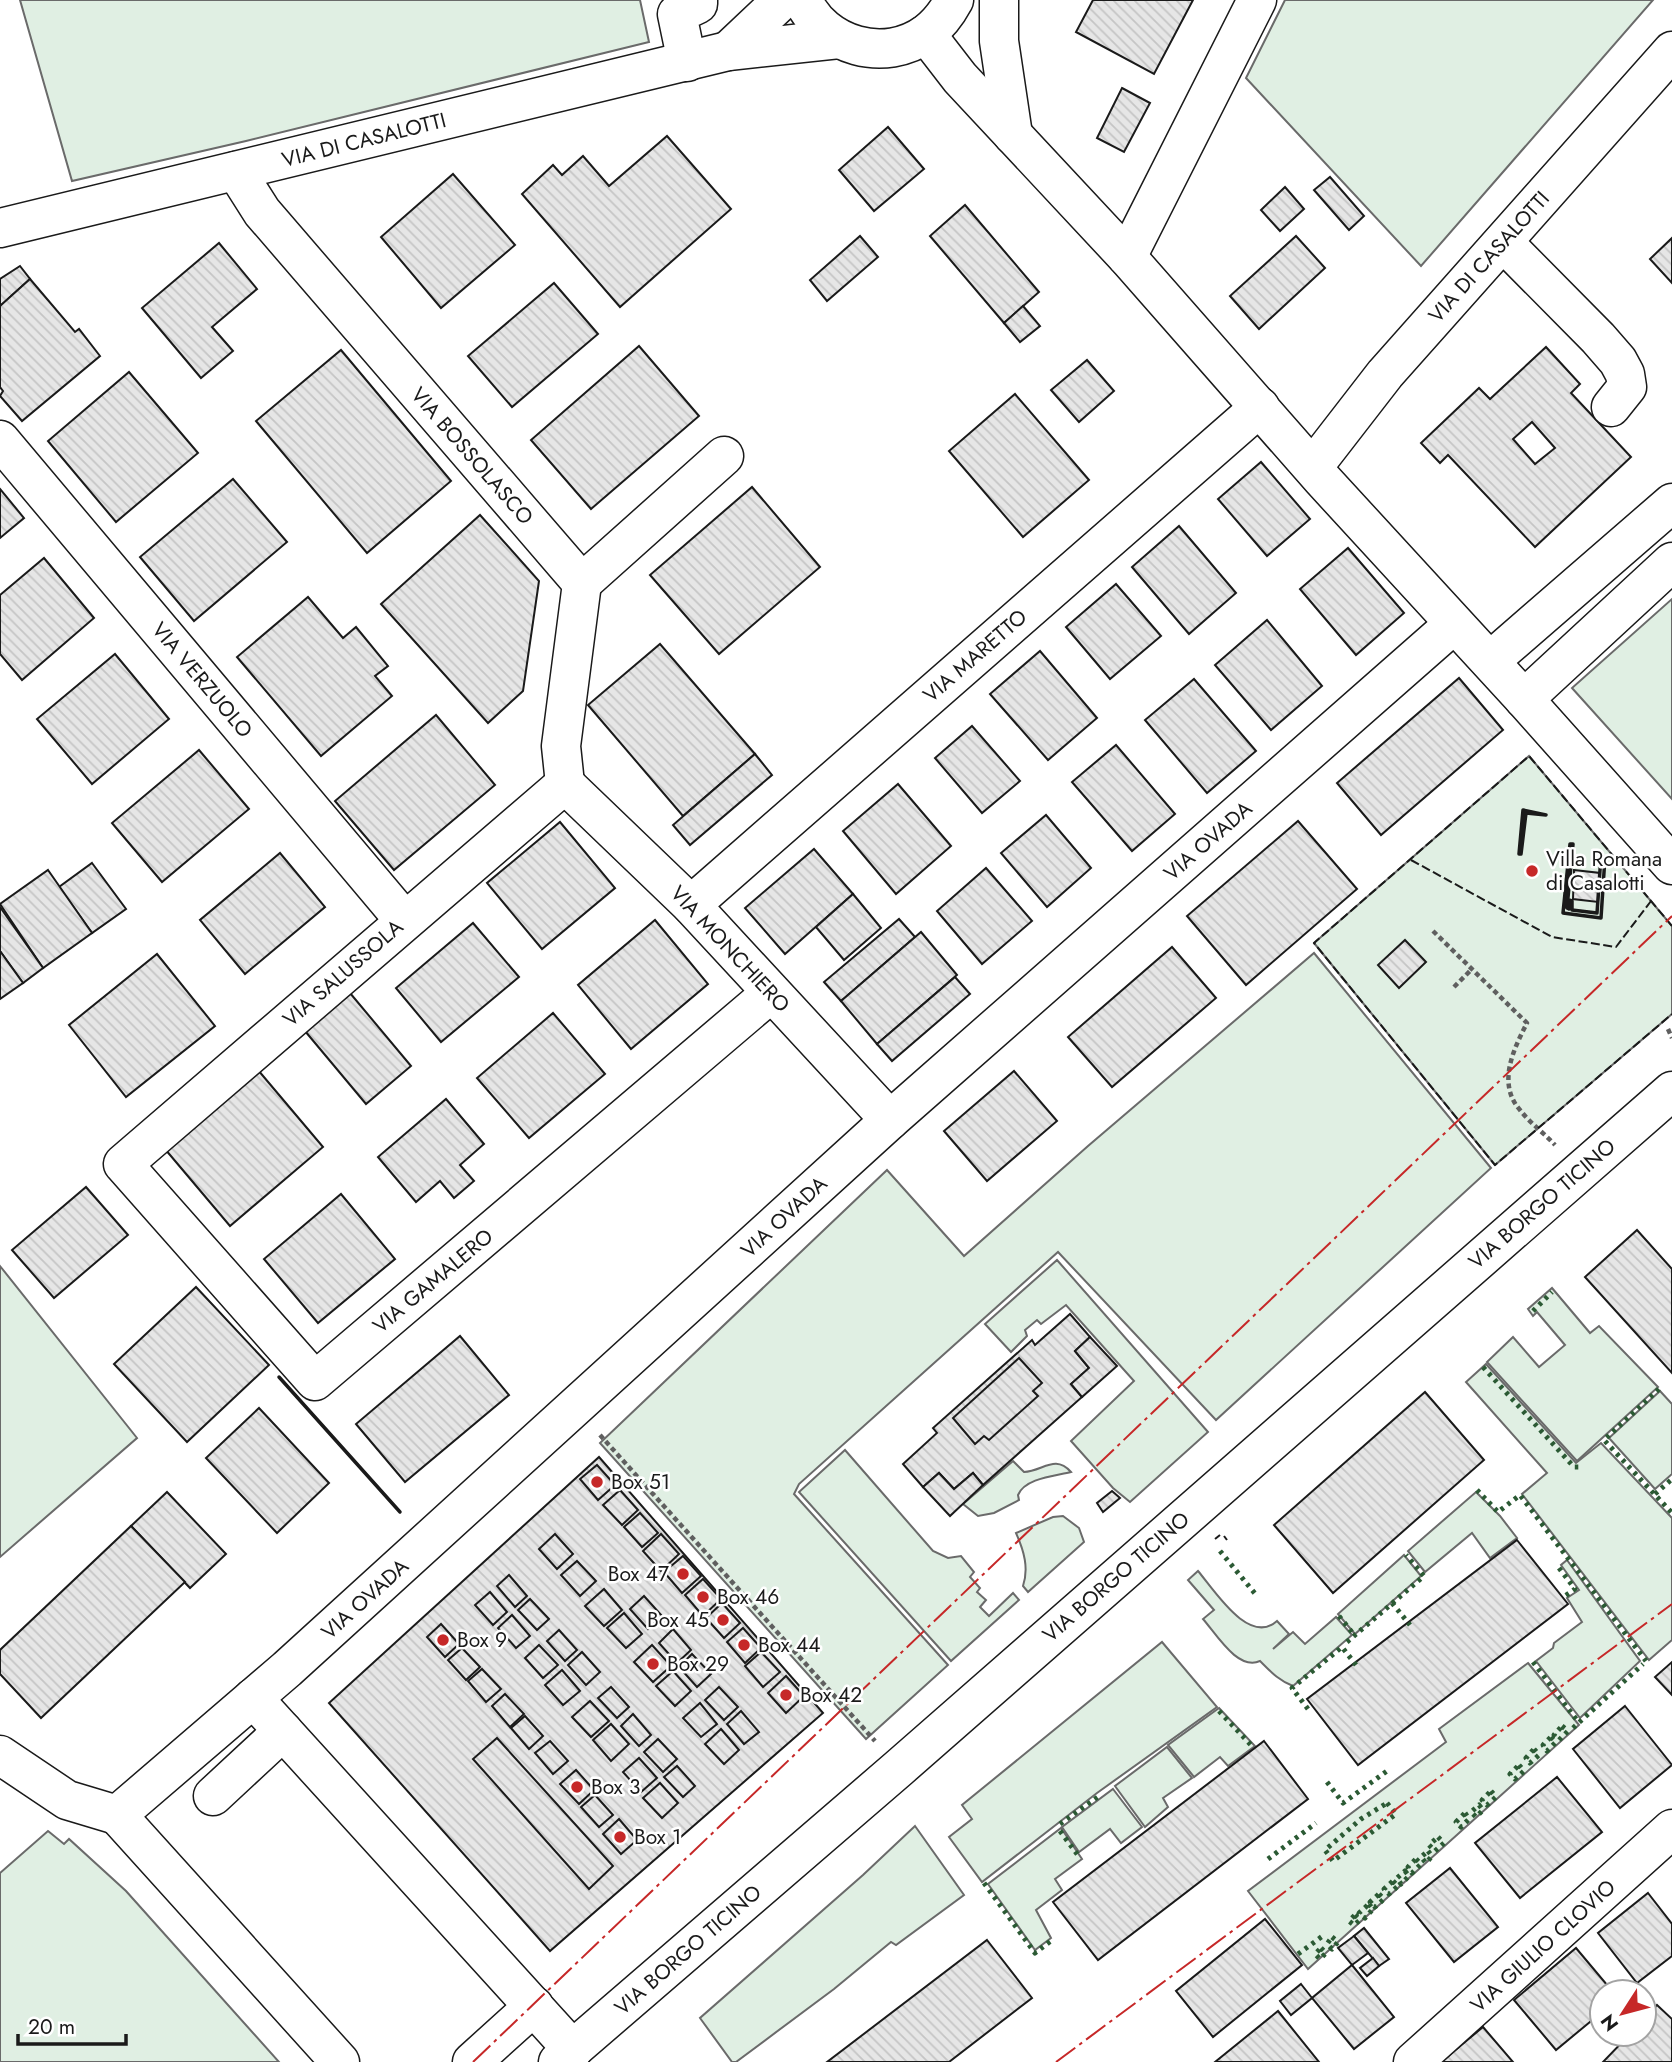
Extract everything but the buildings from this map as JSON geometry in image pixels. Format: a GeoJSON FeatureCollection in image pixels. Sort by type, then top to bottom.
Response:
{"type":"FeatureCollection","features":[{"type":"Feature","properties":{"kind":"street"},"geometry":{"type":"LineString","coordinates":[[687,62],[677,15],[698,4],[698,0]]}},
{"type":"Feature","properties":{"kind":"street","name":"VIA DI CASALOTTI"},"geometry":{"type":"LineString","coordinates":[[727,51],[782,0]]}},
{"type":"Feature","properties":{"kind":"street"},"geometry":{"type":"LineString","coordinates":[[803,0],[808,12],[828,33],[872,49],[899,47],[926,34],[944,17],[954,0]]}},
{"type":"Feature","properties":{"kind":"street"},"geometry":{"type":"LineString","coordinates":[[999,0],[999,41],[1013,135]]}},
{"type":"Feature","properties":{"kind":"street"},"geometry":{"type":"LineString","coordinates":[[1127,257],[1257,0]]}},
{"type":"Feature","properties":{"kind":"street"},"geometry":{"type":"LineString","coordinates":[[926,34],[960,78],[1127,257],[1672,865]]}},
{"type":"Feature","properties":{"kind":"street","name":"VIA DI CASALOTTI"},"geometry":{"type":"LineString","coordinates":[[0,228],[727,51],[839,39]]}},
{"type":"Feature","properties":{"kind":"street","name":"VIA DI CASALOTTI"},"geometry":{"type":"LineString","coordinates":[[1313,467],[1385,374],[1672,51]]}},
{"type":"Feature","properties":{"kind":"street","name":"VIA BOSSOLASCO"},"geometry":{"type":"LineString","coordinates":[[236,171],[262,212],[582,583]]}},
{"type":"Feature","properties":{"kind":"street"},"geometry":{"type":"LineString","coordinates":[[1503,242],[1618,361],[1625,374],[1627,387],[1611,407]]}},
{"type":"Feature","properties":{"kind":"street","name":"VIA MARETTO"},"geometry":{"type":"LineString","coordinates":[[691,905],[1260,407]]}},
{"type":"Feature","properties":{"kind":"street","name":"VIA VERZUOLO"},"geometry":{"type":"LineString","coordinates":[[0,440],[404,920]]}},
{"type":"Feature","properties":{"kind":"street"},"geometry":{"type":"LineString","coordinates":[[565,784],[561,746],[582,583],[724,456]]}},
{"type":"Feature","properties":{"kind":"street"},"geometry":{"type":"LineString","coordinates":[[1490,661],[1672,503]]}},
{"type":"Feature","properties":{"kind":"street"},"geometry":{"type":"LineString","coordinates":[[1524,699],[1672,562]]}},
{"type":"Feature","properties":{"kind":"street","name":"VIA OVADA"},"geometry":{"type":"LineString","coordinates":[[117,1815],[182,1761],[576,1408],[890,1120],[1454,624]]}},
{"type":"Feature","properties":{"kind":"street","name":"VIA MONCHIERO"},"geometry":{"type":"LineString","coordinates":[[565,784],[691,905],[890,1120]]}},
{"type":"Feature","properties":{"kind":"street","name":"VIA SALUSSOLA"},"geometry":{"type":"LineString","coordinates":[[123,1164],[565,784]]}},
{"type":"Feature","properties":{"kind":"street","name":"VIA GAMALERO"},"geometry":{"type":"LineString","coordinates":[[123,1164],[315,1381],[771,993]]}},
{"type":"Feature","properties":{"kind":"street","name":"VIA BORGO TICINO"},"geometry":{"type":"LineString","coordinates":[[566,2056],[1672,1091]]}},
{"type":"Feature","properties":{"kind":"street"},"geometry":{"type":"LineString","coordinates":[[253,1698],[534,2006],[566,2056]]}},
{"type":"Feature","properties":{"kind":"street"},"geometry":{"type":"LineString","coordinates":[[213,1796],[283,1731]]}},
{"type":"Feature","properties":{"kind":"street"},"geometry":{"type":"LineString","coordinates":[[0,1755],[67,1800],[117,1815],[340,2062]]}},
{"type":"Feature","properties":{"kind":"street","name":"VIA GIULIO CLOVIO"},"geometry":{"type":"LineString","coordinates":[[1413,2062],[1672,1829]]}},
{"type":"Feature","properties":{"kind":"street"},"geometry":{"type":"LineString","coordinates":[[472,2062],[534,2006]]}},
{"type":"Feature","properties":{"kind":"path"},"geometry":{"type":"LineString","coordinates":[[1433,931],[1527,1023],[1510,1064],[1508,1090],[1519,1110],[1579,1172]]}},
{"type":"Feature","properties":{"kind":"path"},"geometry":{"type":"LineString","coordinates":[[1454,987],[1472,969]]}},
{"type":"Feature","properties":{"kind":"path"},"geometry":{"type":"LineString","coordinates":[[1668,1029],[1672,1038]]}},
{"type":"Feature","properties":{"kind":"path"},"geometry":{"type":"LineString","coordinates":[[576,1408],[899,1768]]}},
{"type":"Feature","properties":{"kind":"green space"},"geometry":{"type":"Polygon","coordinates":[[[20,0],[640,0],[649,42],[72,181],[20,0]]]}},
{"type":"Feature","properties":{"kind":"green space"},"geometry":{"type":"Polygon","coordinates":[[[1285,0],[1653,0],[1421,266],[1246,78],[1285,0]]]}},
{"type":"Feature","properties":{"kind":"green space"},"geometry":{"type":"Polygon","coordinates":[[[1672,599],[1672,799],[1572,688],[1672,599]]]}},
{"type":"Feature","properties":{"kind":"green space"},"geometry":{"type":"Polygon","coordinates":[[[1529,756],[1672,926],[1672,1014],[1495,1165],[1314,943],[1529,756]]]}},
{"type":"Feature","properties":{"kind":"green space"},"geometry":{"type":"Polygon","coordinates":[[[1314,953],[1491,1168],[1216,1420],[1058,1252],[799,1484],[794,1494],[948,1665],[866,1739],[600,1443],[887,1170],[964,1256],[1314,953]]]}},
{"type":"Feature","properties":{"kind":"green space"},"geometry":{"type":"Polygon","coordinates":[[[1057,1260],[1208,1432],[1130,1502],[1113,1488],[1071,1441],[1134,1381],[1066,1305],[1041,1324],[1037,1320],[1025,1330],[1027,1336],[1011,1352],[985,1324],[1057,1260]]]}},
{"type":"Feature","properties":{"kind":"green space"},"geometry":{"type":"Polygon","coordinates":[[[0,1266],[137,1438],[0,1557],[0,1266]]]}},
{"type":"Feature","properties":{"kind":"green space"},"geometry":{"type":"Polygon","coordinates":[[[1552,1288],[1590,1333],[1599,1326],[1658,1387],[1577,1461],[1487,1362],[1513,1337],[1539,1367],[1565,1345],[1537,1312],[1533,1316],[1528,1309],[1552,1288]]]}},
{"type":"Feature","properties":{"kind":"green space"},"geometry":{"type":"Polygon","coordinates":[[[1486,1364],[1576,1463],[1601,1443],[1672,1518],[1672,1640],[1649,1660],[1522,1494],[1547,1473],[1466,1382],[1486,1364]]]}},
{"type":"Feature","properties":{"kind":"green space"},"geometry":{"type":"Polygon","coordinates":[[[1660,1391],[1672,1404],[1672,1474],[1655,1489],[1609,1438],[1660,1391]]]}},
{"type":"Feature","properties":{"kind":"green space"},"geometry":{"type":"Polygon","coordinates":[[[845,1450],[933,1551],[948,1558],[961,1556],[974,1572],[970,1577],[980,1588],[977,1592],[986,1600],[980,1607],[989,1616],[1013,1593],[1019,1600],[951,1661],[799,1492],[845,1450]]]}},
{"type":"Feature","properties":{"kind":"green space"},"geometry":{"type":"Polygon","coordinates":[[[1013,1461],[1024,1472],[1060,1464],[1071,1472],[1034,1481],[1022,1489],[1018,1495],[1019,1500],[994,1513],[978,1516],[963,1504],[1013,1461]]]}},
{"type":"Feature","properties":{"kind":"green space"},"geometry":{"type":"Polygon","coordinates":[[[1476,1492],[1517,1538],[1490,1558],[1472,1533],[1425,1572],[1408,1551],[1476,1492]]]}},
{"type":"Feature","properties":{"kind":"green space"},"geometry":{"type":"Polygon","coordinates":[[[1063,1516],[1079,1528],[1084,1542],[1028,1592],[1023,1586],[1025,1560],[1016,1533],[1053,1517],[1063,1516]]]}},
{"type":"Feature","properties":{"kind":"green space"},"geometry":{"type":"Polygon","coordinates":[[[1404,1555],[1421,1576],[1355,1634],[1338,1614],[1404,1555]]]}},
{"type":"Feature","properties":{"kind":"green space"},"geometry":{"type":"Polygon","coordinates":[[[1567,1560],[1640,1661],[1580,1718],[1536,1661],[1582,1622],[1567,1598],[1579,1590],[1561,1565],[1567,1560]]]}},
{"type":"Feature","properties":{"kind":"green space"},"geometry":{"type":"Polygon","coordinates":[[[1198,1571],[1233,1613],[1244,1621],[1255,1627],[1266,1627],[1277,1621],[1289,1634],[1273,1649],[1293,1632],[1305,1644],[1336,1617],[1352,1635],[1293,1686],[1271,1672],[1260,1661],[1244,1661],[1221,1642],[1203,1619],[1214,1610],[1188,1580],[1198,1571]]]}},
{"type":"Feature","properties":{"kind":"green space"},"geometry":{"type":"Polygon","coordinates":[[[1162,1642],[1217,1707],[1097,1793],[982,1882],[949,1837],[972,1819],[962,1805],[1162,1642]]]}},
{"type":"Feature","properties":{"kind":"green space"},"geometry":{"type":"Polygon","coordinates":[[[1528,1663],[1579,1725],[1308,1969],[1248,1891],[1446,1742],[1439,1729],[1528,1663]]]}},
{"type":"Feature","properties":{"kind":"green space"},"geometry":{"type":"Polygon","coordinates":[[[1219,1708],[1255,1746],[1228,1766],[1220,1757],[1194,1777],[1168,1745],[1219,1708]]]}},
{"type":"Feature","properties":{"kind":"green space"},"geometry":{"type":"Polygon","coordinates":[[[1167,1747],[1192,1778],[1163,1798],[1168,1807],[1145,1827],[1115,1786],[1167,1747]]]}},
{"type":"Feature","properties":{"kind":"green space"},"geometry":{"type":"Polygon","coordinates":[[[1113,1789],[1142,1827],[1121,1843],[1110,1829],[1079,1852],[1062,1827],[1113,1789]]]}},
{"type":"Feature","properties":{"kind":"green space"},"geometry":{"type":"Polygon","coordinates":[[[915,1826],[964,1895],[896,1945],[891,1942],[834,1989],[736,2062],[732,2062],[700,2018],[915,1826]]]}},
{"type":"Feature","properties":{"kind":"green space"},"geometry":{"type":"Polygon","coordinates":[[[1061,1828],[1082,1859],[1055,1879],[1062,1890],[1036,1910],[1051,1938],[1035,1950],[988,1884],[1061,1828]]]}},
{"type":"Feature","properties":{"kind":"green space"},"geometry":{"type":"Polygon","coordinates":[[[48,1831],[64,1844],[69,1839],[126,1891],[279,2062],[0,2062],[0,1873],[48,1831]]]}},
{"type":"Feature","properties":{"kind":"hedge"},"geometry":{"type":"LineString","coordinates":[[1533,1311],[1552,1292]]}},
{"type":"Feature","properties":{"kind":"hedge"},"geometry":{"type":"LineString","coordinates":[[1483,1367],[1574,1467],[1583,1467]]}},
{"type":"Feature","properties":{"kind":"hedge"},"geometry":{"type":"LineString","coordinates":[[1659,1389],[1604,1440],[1672,1513]]}},
{"type":"Feature","properties":{"kind":"hedge"},"geometry":{"type":"LineString","coordinates":[[1655,1494],[1672,1479]]}},
{"type":"Feature","properties":{"kind":"hedge"},"geometry":{"type":"LineString","coordinates":[[1477,1490],[1498,1512],[1520,1495],[1646,1661]]}},
{"type":"Feature","properties":{"kind":"hedge"},"geometry":{"type":"LineString","coordinates":[[1220,1551],[1257,1596]]}},
{"type":"Feature","properties":{"kind":"hedge"},"geometry":{"type":"LineString","coordinates":[[1347,1642],[1424,1576],[1406,1555]]}},
{"type":"Feature","properties":{"kind":"hedge"},"geometry":{"type":"LineString","coordinates":[[1559,1568],[1575,1589],[1565,1596]]}},
{"type":"Feature","properties":{"kind":"hedge"},"geometry":{"type":"LineString","coordinates":[[1392,1603],[1410,1625]]}},
{"type":"Feature","properties":{"kind":"hedge"},"geometry":{"type":"LineString","coordinates":[[1339,1616],[1355,1636]]}},
{"type":"Feature","properties":{"kind":"hedge"},"geometry":{"type":"LineString","coordinates":[[1308,1709],[1292,1688],[1342,1647],[1356,1665]]}},
{"type":"Feature","properties":{"kind":"hedge"},"geometry":{"type":"LineString","coordinates":[[1533,1662],[1579,1723]]}},
{"type":"Feature","properties":{"kind":"hedge"},"geometry":{"type":"LineString","coordinates":[[1573,1728],[1643,1664]]}},
{"type":"Feature","properties":{"kind":"hedge"},"geometry":{"type":"LineString","coordinates":[[1219,1711],[1252,1746]]}},
{"type":"Feature","properties":{"kind":"hedge"},"geometry":{"type":"LineString","coordinates":[[1562,1726],[1568,1731],[1559,1740],[1554,1735],[1562,1726]]}},
{"type":"Feature","properties":{"kind":"hedge"},"geometry":{"type":"LineString","coordinates":[[1551,1737],[1556,1742],[1547,1751],[1543,1745],[1551,1737]]}},
{"type":"Feature","properties":{"kind":"hedge"},"geometry":{"type":"LineString","coordinates":[[1534,1749],[1539,1755],[1530,1763],[1526,1758],[1534,1749]]}},
{"type":"Feature","properties":{"kind":"hedge"},"geometry":{"type":"LineString","coordinates":[[1519,1765],[1524,1771],[1515,1779],[1510,1774],[1519,1765]]}},
{"type":"Feature","properties":{"kind":"hedge"},"geometry":{"type":"LineString","coordinates":[[1327,1782],[1343,1803],[1387,1771]]}},
{"type":"Feature","properties":{"kind":"hedge"},"geometry":{"type":"LineString","coordinates":[[1491,1791],[1496,1797],[1487,1805],[1482,1800],[1491,1791]]}},
{"type":"Feature","properties":{"kind":"hedge"},"geometry":{"type":"LineString","coordinates":[[1060,1824],[1099,1796]]}},
{"type":"Feature","properties":{"kind":"hedge"},"geometry":{"type":"LineString","coordinates":[[1387,1803],[1396,1814],[1333,1861],[1325,1850],[1361,1819],[1387,1803]]}},
{"type":"Feature","properties":{"kind":"hedge"},"geometry":{"type":"LineString","coordinates":[[1479,1805],[1483,1810],[1476,1817],[1471,1812],[1479,1805]]}},
{"type":"Feature","properties":{"kind":"hedge"},"geometry":{"type":"LineString","coordinates":[[1465,1813],[1469,1819],[1461,1827],[1456,1822],[1465,1813]]}},
{"type":"Feature","properties":{"kind":"hedge"},"geometry":{"type":"LineString","coordinates":[[1268,1859],[1316,1823]]}},
{"type":"Feature","properties":{"kind":"hedge"},"geometry":{"type":"LineString","coordinates":[[1060,1831],[1080,1858]]}},
{"type":"Feature","properties":{"kind":"hedge"},"geometry":{"type":"LineString","coordinates":[[1438,1837],[1444,1843],[1435,1851],[1429,1845],[1438,1837]]}},
{"type":"Feature","properties":{"kind":"hedge"},"geometry":{"type":"LineString","coordinates":[[1428,1851],[1432,1856],[1426,1863],[1421,1857],[1428,1851]]}},
{"type":"Feature","properties":{"kind":"hedge"},"geometry":{"type":"LineString","coordinates":[[1416,1859],[1421,1864],[1412,1873],[1408,1867],[1416,1859]]}},
{"type":"Feature","properties":{"kind":"hedge"},"geometry":{"type":"LineString","coordinates":[[1405,1871],[1409,1876],[1401,1884],[1397,1878],[1405,1871]]}},
{"type":"Feature","properties":{"kind":"hedge"},"geometry":{"type":"LineString","coordinates":[[1393,1881],[1398,1886],[1389,1894],[1384,1889],[1393,1881]]}},
{"type":"Feature","properties":{"kind":"hedge"},"geometry":{"type":"LineString","coordinates":[[984,1883],[1035,1953],[1052,1940]]}},
{"type":"Feature","properties":{"kind":"hedge"},"geometry":{"type":"LineString","coordinates":[[1379,1894],[1384,1899],[1375,1907],[1370,1902],[1379,1894]]}},
{"type":"Feature","properties":{"kind":"hedge"},"geometry":{"type":"LineString","coordinates":[[1369,1904],[1373,1909],[1365,1918],[1359,1913],[1369,1904]]}},
{"type":"Feature","properties":{"kind":"hedge"},"geometry":{"type":"LineString","coordinates":[[1355,1915],[1360,1920],[1354,1925],[1349,1921],[1355,1915]]}},
{"type":"Feature","properties":{"kind":"hedge"},"geometry":{"type":"LineString","coordinates":[[1298,1954],[1324,1935]]}},
{"type":"Feature","properties":{"kind":"hedge"},"geometry":{"type":"LineString","coordinates":[[1332,1937],[1338,1942],[1332,1949],[1327,1944],[1332,1937]]}},
{"type":"Feature","properties":{"kind":"hedge"},"geometry":{"type":"LineString","coordinates":[[1321,1948],[1326,1953],[1320,1959],[1315,1954],[1321,1948]]}},
{"type":"Feature","properties":{"kind":"fence"},"geometry":{"type":"LineString","coordinates":[[1672,926],[1529,756],[1314,943],[1495,1165],[1672,1014]]}},
{"type":"Feature","properties":{"kind":"fence"},"geometry":{"type":"LineString","coordinates":[[1411,860],[1552,937],[1616,947],[1651,901]]}},
{"type":"Feature","properties":{"kind":"fence"},"geometry":{"type":"LineString","coordinates":[[1215,1539],[1220,1535]]}},
{"type":"Feature","properties":{"kind":"fence"},"geometry":{"type":"LineString","coordinates":[[1224,1536],[1227,1540]]}},
{"type":"Feature","properties":{"kind":"wall"},"geometry":{"type":"LineString","coordinates":[[1523,810],[1546,815],[1526,813],[1519,854],[1523,810]]}},
{"type":"Feature","properties":{"kind":"wall"},"geometry":{"type":"LineString","coordinates":[[1570,844],[1573,844],[1567,908],[1569,909],[1569,900],[1572,901],[1572,910],[1597,913],[1601,856],[1605,857],[1601,918],[1563,913],[1570,844]]}},
{"type":"Feature","properties":{"kind":"wall"},"geometry":{"type":"LineString","coordinates":[[279,1377],[400,1512]]}},
{"type":"Feature","properties":{"kind":"power"},"geometry":{"type":"LineString","coordinates":[[473,2062],[1672,916]]}},
{"type":"Feature","properties":{"kind":"power"},"geometry":{"type":"LineString","coordinates":[[1056,2062],[1672,1604]]}},
{"type":"Feature","properties":{"kind":"place","name":"Villa Romana di Casalotti"},"geometry":{"type":"Point","coordinates":[1532,871]}},
{"type":"Feature","properties":{"kind":"place","name":"Box 51"},"geometry":{"type":"Point","coordinates":[597,1482]}},
{"type":"Feature","properties":{"kind":"place","name":"Box 47"},"geometry":{"type":"Point","coordinates":[683,1574]}},
{"type":"Feature","properties":{"kind":"place","name":"Box 46"},"geometry":{"type":"Point","coordinates":[703,1597]}},
{"type":"Feature","properties":{"kind":"place","name":"Box 45"},"geometry":{"type":"Point","coordinates":[723,1620]}},
{"type":"Feature","properties":{"kind":"place","name":"Box 9"},"geometry":{"type":"Point","coordinates":[443,1640]}},
{"type":"Feature","properties":{"kind":"place","name":"Box 44"},"geometry":{"type":"Point","coordinates":[744,1645]}},
{"type":"Feature","properties":{"kind":"place","name":"Box 29"},"geometry":{"type":"Point","coordinates":[653,1664]}},
{"type":"Feature","properties":{"kind":"place","name":"Box 42"},"geometry":{"type":"Point","coordinates":[786,1695]}},
{"type":"Feature","properties":{"kind":"place","name":"Box 3"},"geometry":{"type":"Point","coordinates":[577,1787]}},
{"type":"Feature","properties":{"kind":"place","name":"Box 1"},"geometry":{"type":"Point","coordinates":[620,1837]}}]}
